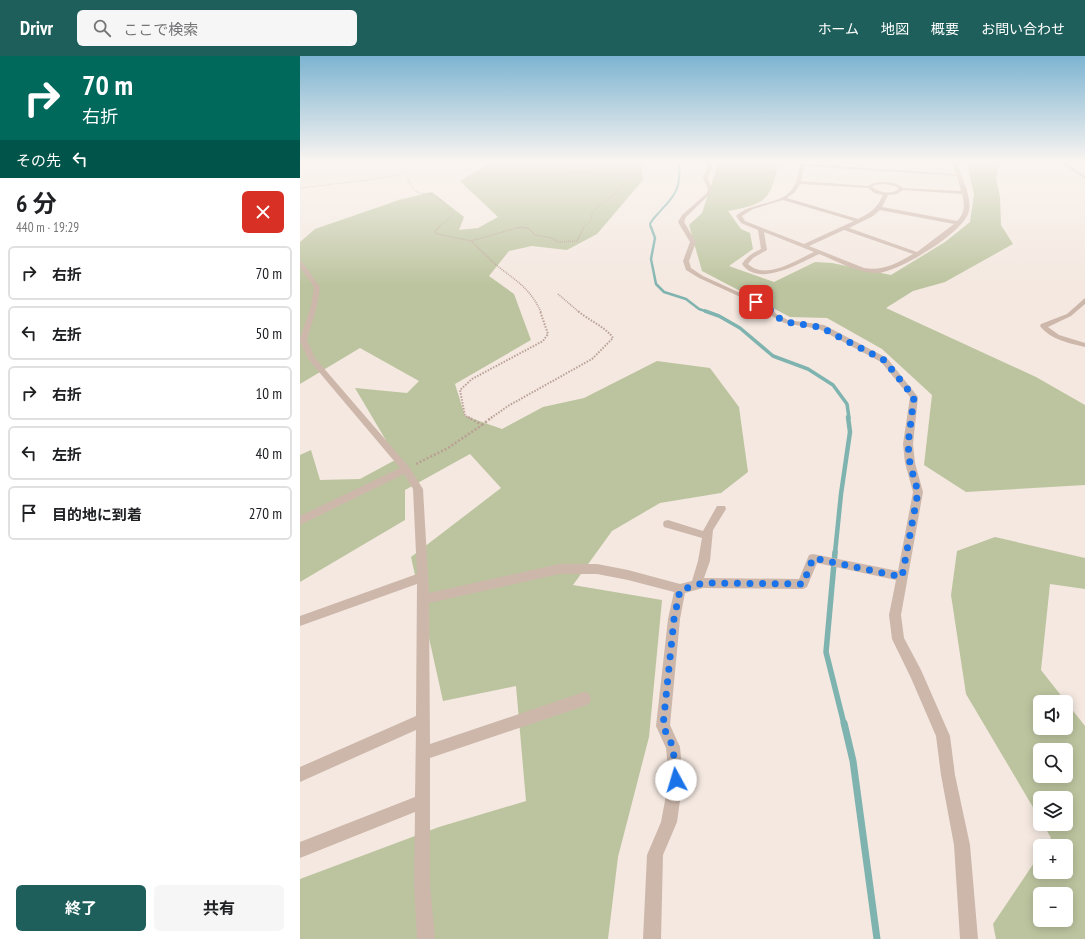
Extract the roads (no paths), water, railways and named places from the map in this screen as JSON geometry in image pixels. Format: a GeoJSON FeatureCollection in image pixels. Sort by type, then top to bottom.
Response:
{"type":"FeatureCollection","features":[{"type":"Feature","properties":{"kind":"street"},"geometry":{"type":"LineString","coordinates":[[699,202],[684,216],[682,222],[692,242],[686,261],[688,269],[701,277],[769,308],[774,315],[786,322],[820,327],[884,360],[914,397],[908,444],[910,464],[918,492],[895,615],[898,639],[916,674],[943,736],[948,775],[962,845],[969,939]]}},
{"type":"Feature","properties":{"kind":"street"},"geometry":{"type":"LineString","coordinates":[[770,202],[744,211],[739,216],[743,222],[862,269],[875,271],[889,269],[917,254],[948,233],[965,214],[967,202]]}},
{"type":"Feature","properties":{"kind":"street"},"geometry":{"type":"LineString","coordinates":[[797,202],[859,221]]}},
{"type":"Feature","properties":{"kind":"street"},"geometry":{"type":"LineString","coordinates":[[805,246],[871,215],[879,208],[882,202]]}},
{"type":"Feature","properties":{"kind":"street"},"geometry":{"type":"LineString","coordinates":[[879,208],[957,223]]}},
{"type":"Feature","properties":{"kind":"street"},"geometry":{"type":"LineString","coordinates":[[845,228],[917,254]]}},
{"type":"Feature","properties":{"kind":"street"},"geometry":{"type":"LineString","coordinates":[[761,229],[764,250],[747,260],[745,264],[746,267],[760,272],[777,271],[818,252]]}},
{"type":"Feature","properties":{"kind":"street"},"geometry":{"type":"LineString","coordinates":[[300,263],[317,287],[314,306],[303,340],[312,358],[406,469],[418,490],[423,577],[422,884],[426,939]]}},
{"type":"Feature","properties":{"kind":"street"},"geometry":{"type":"LineString","coordinates":[[1085,300],[1070,315],[1044,326],[1046,330],[1054,335],[1085,344]]}},
{"type":"Feature","properties":{"kind":"street"},"geometry":{"type":"LineString","coordinates":[[300,521],[406,469]]}},
{"type":"Feature","properties":{"kind":"street"},"geometry":{"type":"LineString","coordinates":[[696,585],[704,561],[708,530],[721,509]]}},
{"type":"Feature","properties":{"kind":"street"},"geometry":{"type":"LineString","coordinates":[[668,524],[707,536]]}},
{"type":"Feature","properties":{"kind":"street"},"geometry":{"type":"LineString","coordinates":[[423,599],[559,569],[597,569],[680,590],[703,583],[803,584],[813,558],[902,577]]}},
{"type":"Feature","properties":{"kind":"street"},"geometry":{"type":"LineString","coordinates":[[300,621],[423,577]]}},
{"type":"Feature","properties":{"kind":"street"},"geometry":{"type":"LineString","coordinates":[[652,939],[655,855],[668,822],[676,780],[673,747],[663,726],[674,619],[680,590]]}},
{"type":"Feature","properties":{"kind":"street"},"geometry":{"type":"LineString","coordinates":[[422,753],[584,699]]}},
{"type":"Feature","properties":{"kind":"street"},"geometry":{"type":"LineString","coordinates":[[300,775],[423,720]]}},
{"type":"Feature","properties":{"kind":"street"},"geometry":{"type":"LineString","coordinates":[[300,850],[423,801]]}},
{"type":"Feature","properties":{"kind":"waterway"},"geometry":{"type":"LineString","coordinates":[[651,228],[651,222],[668,202]]}},
{"type":"Feature","properties":{"kind":"waterway"},"geometry":{"type":"LineString","coordinates":[[651,227],[655,238],[651,259],[656,284],[664,292],[686,299],[699,309],[705,311]]}},
{"type":"Feature","properties":{"kind":"waterway"},"geometry":{"type":"LineString","coordinates":[[705,311],[719,316],[740,328],[773,356],[808,369],[833,385],[847,404],[849,418]]}},
{"type":"Feature","properties":{"kind":"waterway"},"geometry":{"type":"LineString","coordinates":[[835,553],[841,494],[850,432],[848,417]]}},
{"type":"Feature","properties":{"kind":"waterway"},"geometry":{"type":"LineString","coordinates":[[835,552],[826,652],[844,724]]}},
{"type":"Feature","properties":{"kind":"waterway"},"geometry":{"type":"LineString","coordinates":[[844,723],[853,761],[877,939]]}}]}
